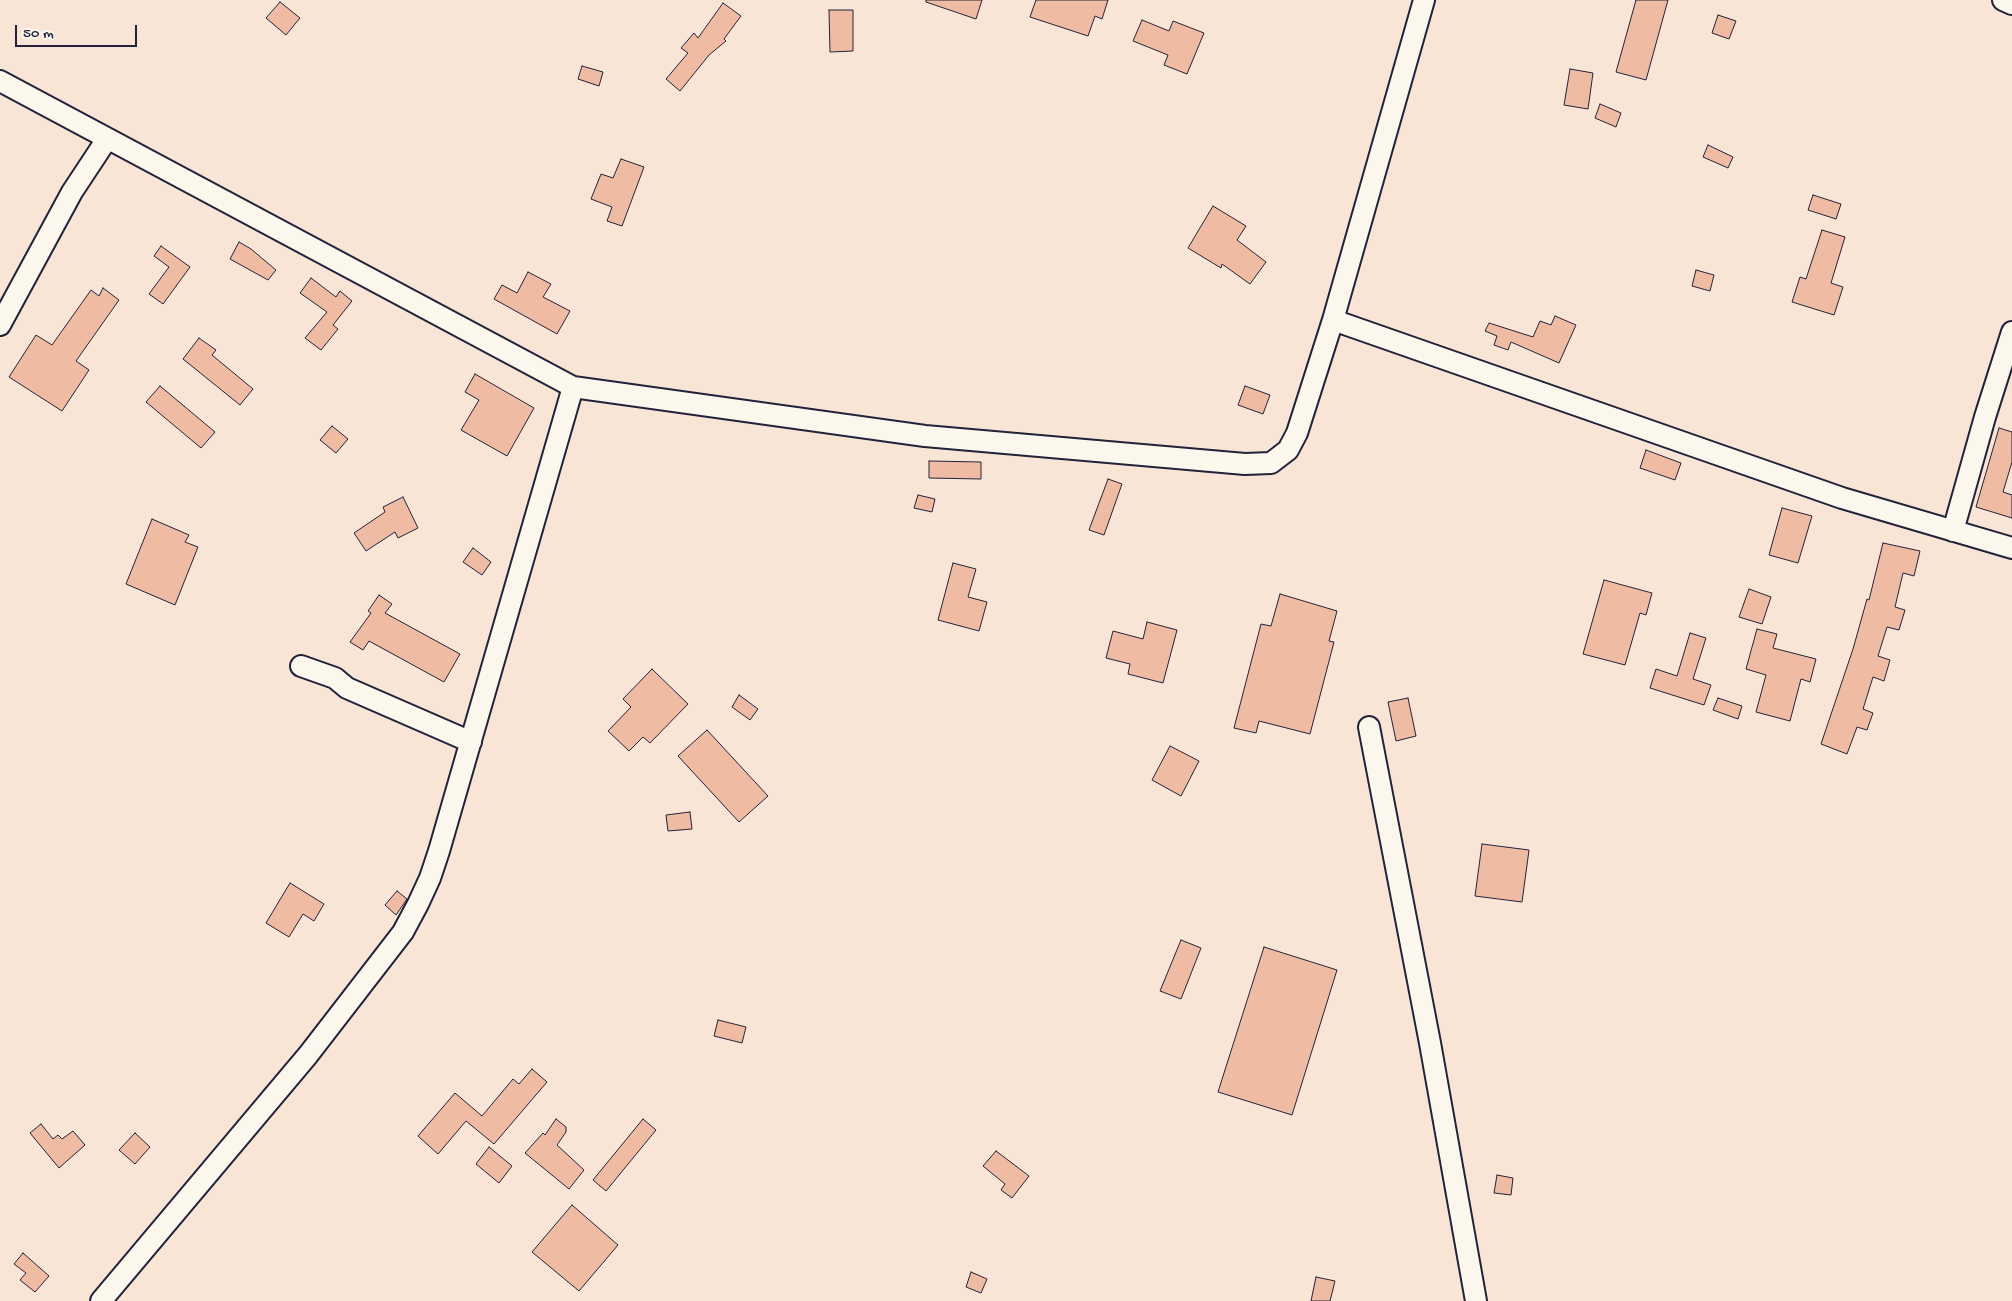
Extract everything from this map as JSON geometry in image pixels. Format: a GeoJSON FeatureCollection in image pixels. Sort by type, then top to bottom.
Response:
{"type":"FeatureCollection","features":[{"type":"Feature","properties":{"kind":"street"},"geometry":{"type":"LineString","coordinates":[[0,81],[573,387],[925,436],[1236,463],[1271,464],[1288,450],[1297,433],[1334,320],[1424,0]]}},
{"type":"Feature","properties":{"kind":"street"},"geometry":{"type":"LineString","coordinates":[[2003,0],[2012,4]]}},
{"type":"Feature","properties":{"kind":"street"},"geometry":{"type":"LineString","coordinates":[[0,325],[72,192],[107,139]]}},
{"type":"Feature","properties":{"kind":"street"},"geometry":{"type":"LineString","coordinates":[[1334,320],[1842,498],[2012,548]]}},
{"type":"Feature","properties":{"kind":"street"},"geometry":{"type":"LineString","coordinates":[[1953,531],[1985,417],[2012,332]]}},
{"type":"Feature","properties":{"kind":"street"},"geometry":{"type":"LineString","coordinates":[[101,1301],[308,1056],[403,932],[430,878],[573,387]]}},
{"type":"Feature","properties":{"kind":"street"},"geometry":{"type":"LineString","coordinates":[[301,666],[335,678],[347,688],[471,742]]}},
{"type":"Feature","properties":{"kind":"street"},"geometry":{"type":"LineString","coordinates":[[1369,727],[1430,1043],[1476,1301]]}},
{"type":"Feature","properties":{"kind":"building"},"geometry":{"type":"Polygon","coordinates":[[[926,0],[982,0],[976,19],[926,2],[926,0]]]}},
{"type":"Feature","properties":{"kind":"building"},"geometry":{"type":"Polygon","coordinates":[[[1036,0],[1108,0],[1102,19],[1095,16],[1088,36],[1030,17],[1036,0]]]}},
{"type":"Feature","properties":{"kind":"building"},"geometry":{"type":"Polygon","coordinates":[[[1636,0],[1668,0],[1646,80],[1616,72],[1636,0]]]}},
{"type":"Feature","properties":{"kind":"building"},"geometry":{"type":"Polygon","coordinates":[[[280,2],[300,18],[286,35],[266,18],[280,2]]]}},
{"type":"Feature","properties":{"kind":"building"},"geometry":{"type":"Polygon","coordinates":[[[723,3],[741,16],[724,39],[726,41],[709,55],[680,91],[666,79],[688,53],[681,48],[694,33],[698,38],[723,3]]]}},
{"type":"Feature","properties":{"kind":"building"},"geometry":{"type":"Polygon","coordinates":[[[829,10],[853,10],[853,51],[830,52],[829,10]]]}},
{"type":"Feature","properties":{"kind":"building"},"geometry":{"type":"Polygon","coordinates":[[[1718,15],[1736,21],[1729,39],[1712,33],[1718,15]]]}},
{"type":"Feature","properties":{"kind":"building"},"geometry":{"type":"Polygon","coordinates":[[[1142,20],[1169,31],[1173,21],[1204,33],[1187,74],[1164,65],[1168,55],[1133,41],[1142,20]]]}},
{"type":"Feature","properties":{"kind":"building"},"geometry":{"type":"Polygon","coordinates":[[[582,66],[603,72],[599,86],[578,79],[582,66]]]}},
{"type":"Feature","properties":{"kind":"building"},"geometry":{"type":"Polygon","coordinates":[[[1570,69],[1593,73],[1588,109],[1564,105],[1570,69]]]}},
{"type":"Feature","properties":{"kind":"building"},"geometry":{"type":"Polygon","coordinates":[[[1600,104],[1621,113],[1616,127],[1595,118],[1600,104]]]}},
{"type":"Feature","properties":{"kind":"building"},"geometry":{"type":"Polygon","coordinates":[[[1708,145],[1733,157],[1728,168],[1703,157],[1708,145]]]}},
{"type":"Feature","properties":{"kind":"building"},"geometry":{"type":"Polygon","coordinates":[[[621,159],[644,167],[622,226],[607,221],[612,207],[591,199],[601,174],[613,178],[621,159]]]}},
{"type":"Feature","properties":{"kind":"building"},"geometry":{"type":"Polygon","coordinates":[[[1813,195],[1841,204],[1836,219],[1808,210],[1813,195]]]}},
{"type":"Feature","properties":{"kind":"building"},"geometry":{"type":"Polygon","coordinates":[[[1213,206],[1246,226],[1237,240],[1266,262],[1250,284],[1222,264],[1221,268],[1188,248],[1213,206]]]}},
{"type":"Feature","properties":{"kind":"building"},"geometry":{"type":"Polygon","coordinates":[[[1822,230],[1845,237],[1831,283],[1843,287],[1834,315],[1792,302],[1800,277],[1806,279],[1822,230]]]}},
{"type":"Feature","properties":{"kind":"building"},"geometry":{"type":"Polygon","coordinates":[[[239,242],[251,249],[276,270],[268,280],[230,259],[239,242]]]}},
{"type":"Feature","properties":{"kind":"building"},"geometry":{"type":"Polygon","coordinates":[[[161,246],[190,267],[163,304],[149,294],[169,267],[154,256],[161,246]]]}},
{"type":"Feature","properties":{"kind":"building"},"geometry":{"type":"Polygon","coordinates":[[[1696,270],[1714,275],[1710,291],[1692,286],[1696,270]]]}},
{"type":"Feature","properties":{"kind":"building"},"geometry":{"type":"Polygon","coordinates":[[[528,272],[551,284],[543,297],[570,311],[557,334],[494,299],[502,285],[517,293],[528,272]]]}},
{"type":"Feature","properties":{"kind":"building"},"geometry":{"type":"Polygon","coordinates":[[[311,278],[336,297],[340,291],[352,301],[333,325],[338,329],[321,350],[305,338],[327,312],[300,293],[311,278]]]}},
{"type":"Feature","properties":{"kind":"building"},"geometry":{"type":"Polygon","coordinates":[[[103,288],[119,300],[76,361],[89,370],[62,411],[9,377],[36,335],[52,345],[91,290],[99,296],[103,288]]]}},
{"type":"Feature","properties":{"kind":"building"},"geometry":{"type":"Polygon","coordinates":[[[1555,316],[1576,325],[1559,363],[1511,342],[1508,350],[1494,345],[1497,336],[1485,331],[1489,323],[1533,337],[1540,321],[1551,325],[1555,316]]]}},
{"type":"Feature","properties":{"kind":"building"},"geometry":{"type":"Polygon","coordinates":[[[199,338],[216,350],[212,355],[253,389],[240,405],[183,359],[199,338]]]}},
{"type":"Feature","properties":{"kind":"building"},"geometry":{"type":"Polygon","coordinates":[[[475,374],[534,408],[507,456],[461,430],[479,400],[465,392],[475,374]]]}},
{"type":"Feature","properties":{"kind":"building"},"geometry":{"type":"Polygon","coordinates":[[[160,386],[215,432],[201,448],[146,402],[160,386]]]}},
{"type":"Feature","properties":{"kind":"building"},"geometry":{"type":"Polygon","coordinates":[[[1245,386],[1270,395],[1263,414],[1238,405],[1245,386]]]}},
{"type":"Feature","properties":{"kind":"building"},"geometry":{"type":"Polygon","coordinates":[[[332,426],[348,439],[336,453],[320,440],[332,426]]]}},
{"type":"Feature","properties":{"kind":"building"},"geometry":{"type":"Polygon","coordinates":[[[1999,428],[2012,432],[2012,462],[2003,492],[2012,495],[2012,518],[1976,507],[1999,428]]]}},
{"type":"Feature","properties":{"kind":"building"},"geometry":{"type":"Polygon","coordinates":[[[1646,450],[1681,463],[1675,480],[1640,468],[1646,450]]]}},
{"type":"Feature","properties":{"kind":"building"},"geometry":{"type":"Polygon","coordinates":[[[929,461],[981,462],[981,479],[929,478],[929,461]]]}},
{"type":"Feature","properties":{"kind":"building"},"geometry":{"type":"Polygon","coordinates":[[[1108,479],[1122,484],[1104,535],[1089,530],[1108,479]]]}},
{"type":"Feature","properties":{"kind":"building"},"geometry":{"type":"Polygon","coordinates":[[[918,495],[935,499],[932,512],[914,508],[918,495]]]}},
{"type":"Feature","properties":{"kind":"building"},"geometry":{"type":"Polygon","coordinates":[[[403,497],[418,528],[398,538],[395,532],[366,551],[354,533],[385,512],[383,507],[403,497]]]}},
{"type":"Feature","properties":{"kind":"building"},"geometry":{"type":"Polygon","coordinates":[[[1782,508],[1812,516],[1798,563],[1769,555],[1782,508]]]}},
{"type":"Feature","properties":{"kind":"building"},"geometry":{"type":"Polygon","coordinates":[[[152,519],[189,535],[185,542],[198,547],[175,605],[126,584],[152,519]]]}},
{"type":"Feature","properties":{"kind":"building"},"geometry":{"type":"Polygon","coordinates":[[[1883,543],[1920,551],[1914,576],[1903,573],[1895,607],[1905,610],[1899,630],[1887,627],[1878,656],[1890,660],[1884,681],[1873,677],[1863,709],[1873,713],[1867,730],[1857,727],[1847,754],[1821,744],[1853,649],[1867,599],[1869,600],[1883,543]]]}},
{"type":"Feature","properties":{"kind":"building"},"geometry":{"type":"Polygon","coordinates":[[[473,548],[491,562],[482,575],[463,562],[473,548]]]}},
{"type":"Feature","properties":{"kind":"building"},"geometry":{"type":"Polygon","coordinates":[[[953,563],[976,569],[968,597],[987,602],[979,631],[938,620],[953,563]]]}},
{"type":"Feature","properties":{"kind":"building"},"geometry":{"type":"Polygon","coordinates":[[[1604,580],[1652,593],[1646,615],[1640,613],[1625,665],[1583,654],[1604,580]]]}},
{"type":"Feature","properties":{"kind":"building"},"geometry":{"type":"Polygon","coordinates":[[[1749,589],[1771,597],[1762,624],[1739,617],[1749,589]]]}},
{"type":"Feature","properties":{"kind":"building"},"geometry":{"type":"Polygon","coordinates":[[[1280,594],[1337,611],[1329,641],[1334,642],[1310,734],[1259,721],[1256,733],[1234,728],[1261,624],[1271,626],[1280,594]]]}},
{"type":"Feature","properties":{"kind":"building"},"geometry":{"type":"Polygon","coordinates":[[[379,595],[392,604],[385,613],[460,654],[444,682],[369,641],[363,650],[350,642],[371,613],[368,611],[379,595]]]}},
{"type":"Feature","properties":{"kind":"building"},"geometry":{"type":"Polygon","coordinates":[[[1147,622],[1177,630],[1163,683],[1128,674],[1130,664],[1106,658],[1113,631],[1143,639],[1147,622]]]}},
{"type":"Feature","properties":{"kind":"building"},"geometry":{"type":"Polygon","coordinates":[[[1757,629],[1777,634],[1773,648],[1816,659],[1810,682],[1801,679],[1790,721],[1756,712],[1766,675],[1746,669],[1757,629]]]}},
{"type":"Feature","properties":{"kind":"building"},"geometry":{"type":"Polygon","coordinates":[[[1690,633],[1706,638],[1693,679],[1711,685],[1704,705],[1650,688],[1656,669],[1677,676],[1690,633]]]}},
{"type":"Feature","properties":{"kind":"building"},"geometry":{"type":"Polygon","coordinates":[[[652,669],[688,704],[650,743],[643,737],[629,751],[608,731],[631,707],[623,699],[652,669]]]}},
{"type":"Feature","properties":{"kind":"building"},"geometry":{"type":"Polygon","coordinates":[[[739,695],[758,709],[750,720],[732,707],[739,695]]]}},
{"type":"Feature","properties":{"kind":"building"},"geometry":{"type":"Polygon","coordinates":[[[1408,698],[1416,736],[1396,741],[1388,702],[1408,698]]]}},
{"type":"Feature","properties":{"kind":"building"},"geometry":{"type":"Polygon","coordinates":[[[1718,698],[1742,706],[1738,719],[1713,710],[1718,698]]]}},
{"type":"Feature","properties":{"kind":"building"},"geometry":{"type":"Polygon","coordinates":[[[707,730],[768,796],[739,822],[678,756],[707,730]]]}},
{"type":"Feature","properties":{"kind":"building"},"geometry":{"type":"Polygon","coordinates":[[[1170,746],[1199,761],[1181,796],[1152,780],[1170,746]]]}},
{"type":"Feature","properties":{"kind":"building"},"geometry":{"type":"Polygon","coordinates":[[[690,812],[692,829],[668,831],[666,815],[690,812]]]}},
{"type":"Feature","properties":{"kind":"building"},"geometry":{"type":"Polygon","coordinates":[[[1482,844],[1529,850],[1522,902],[1475,896],[1482,844]]]}},
{"type":"Feature","properties":{"kind":"building"},"geometry":{"type":"Polygon","coordinates":[[[290,883],[324,904],[314,921],[303,914],[289,937],[266,923],[290,883]]]}},
{"type":"Feature","properties":{"kind":"building"},"geometry":{"type":"Polygon","coordinates":[[[397,891],[407,899],[396,915],[385,905],[397,891]]]}},
{"type":"Feature","properties":{"kind":"building"},"geometry":{"type":"Polygon","coordinates":[[[1181,940],[1201,948],[1181,999],[1160,991],[1181,940]]]}},
{"type":"Feature","properties":{"kind":"building"},"geometry":{"type":"Polygon","coordinates":[[[1264,947],[1337,970],[1292,1115],[1218,1092],[1264,947]]]}},
{"type":"Feature","properties":{"kind":"building"},"geometry":{"type":"Polygon","coordinates":[[[718,1020],[746,1027],[742,1043],[714,1036],[718,1020]]]}},
{"type":"Feature","properties":{"kind":"building"},"geometry":{"type":"Polygon","coordinates":[[[532,1069],[547,1082],[494,1144],[466,1121],[438,1154],[418,1136],[455,1093],[482,1116],[513,1079],[519,1084],[532,1069]]]}},
{"type":"Feature","properties":{"kind":"building"},"geometry":{"type":"Polygon","coordinates":[[[556,1119],[566,1127],[566,1132],[557,1145],[584,1170],[569,1189],[525,1153],[543,1133],[545,1135],[556,1119]]]}},
{"type":"Feature","properties":{"kind":"building"},"geometry":{"type":"Polygon","coordinates":[[[643,1119],[656,1130],[606,1191],[593,1180],[643,1119]]]}},
{"type":"Feature","properties":{"kind":"building"},"geometry":{"type":"Polygon","coordinates":[[[41,1124],[53,1139],[58,1135],[62,1139],[73,1131],[85,1145],[59,1168],[30,1133],[41,1124]]]}},
{"type":"Feature","properties":{"kind":"building"},"geometry":{"type":"Polygon","coordinates":[[[135,1133],[150,1147],[135,1164],[119,1150],[135,1133]]]}},
{"type":"Feature","properties":{"kind":"building"},"geometry":{"type":"Polygon","coordinates":[[[489,1147],[512,1166],[499,1183],[476,1164],[489,1147]]]}},
{"type":"Feature","properties":{"kind":"building"},"geometry":{"type":"Polygon","coordinates":[[[996,1151],[1029,1176],[1012,1198],[1001,1190],[1005,1184],[983,1166],[996,1151]]]}},
{"type":"Feature","properties":{"kind":"building"},"geometry":{"type":"Polygon","coordinates":[[[1497,1175],[1513,1178],[1511,1195],[1494,1193],[1497,1175]]]}},
{"type":"Feature","properties":{"kind":"building"},"geometry":{"type":"Polygon","coordinates":[[[572,1205],[618,1245],[579,1291],[532,1252],[572,1205]]]}},
{"type":"Feature","properties":{"kind":"building"},"geometry":{"type":"Polygon","coordinates":[[[23,1253],[49,1276],[35,1292],[20,1280],[26,1273],[14,1264],[23,1253]]]}},
{"type":"Feature","properties":{"kind":"building"},"geometry":{"type":"Polygon","coordinates":[[[971,1272],[987,1279],[981,1293],[966,1287],[971,1272]]]}},
{"type":"Feature","properties":{"kind":"building"},"geometry":{"type":"Polygon","coordinates":[[[1316,1277],[1335,1281],[1330,1301],[1311,1301],[1316,1277]]]}}]}
